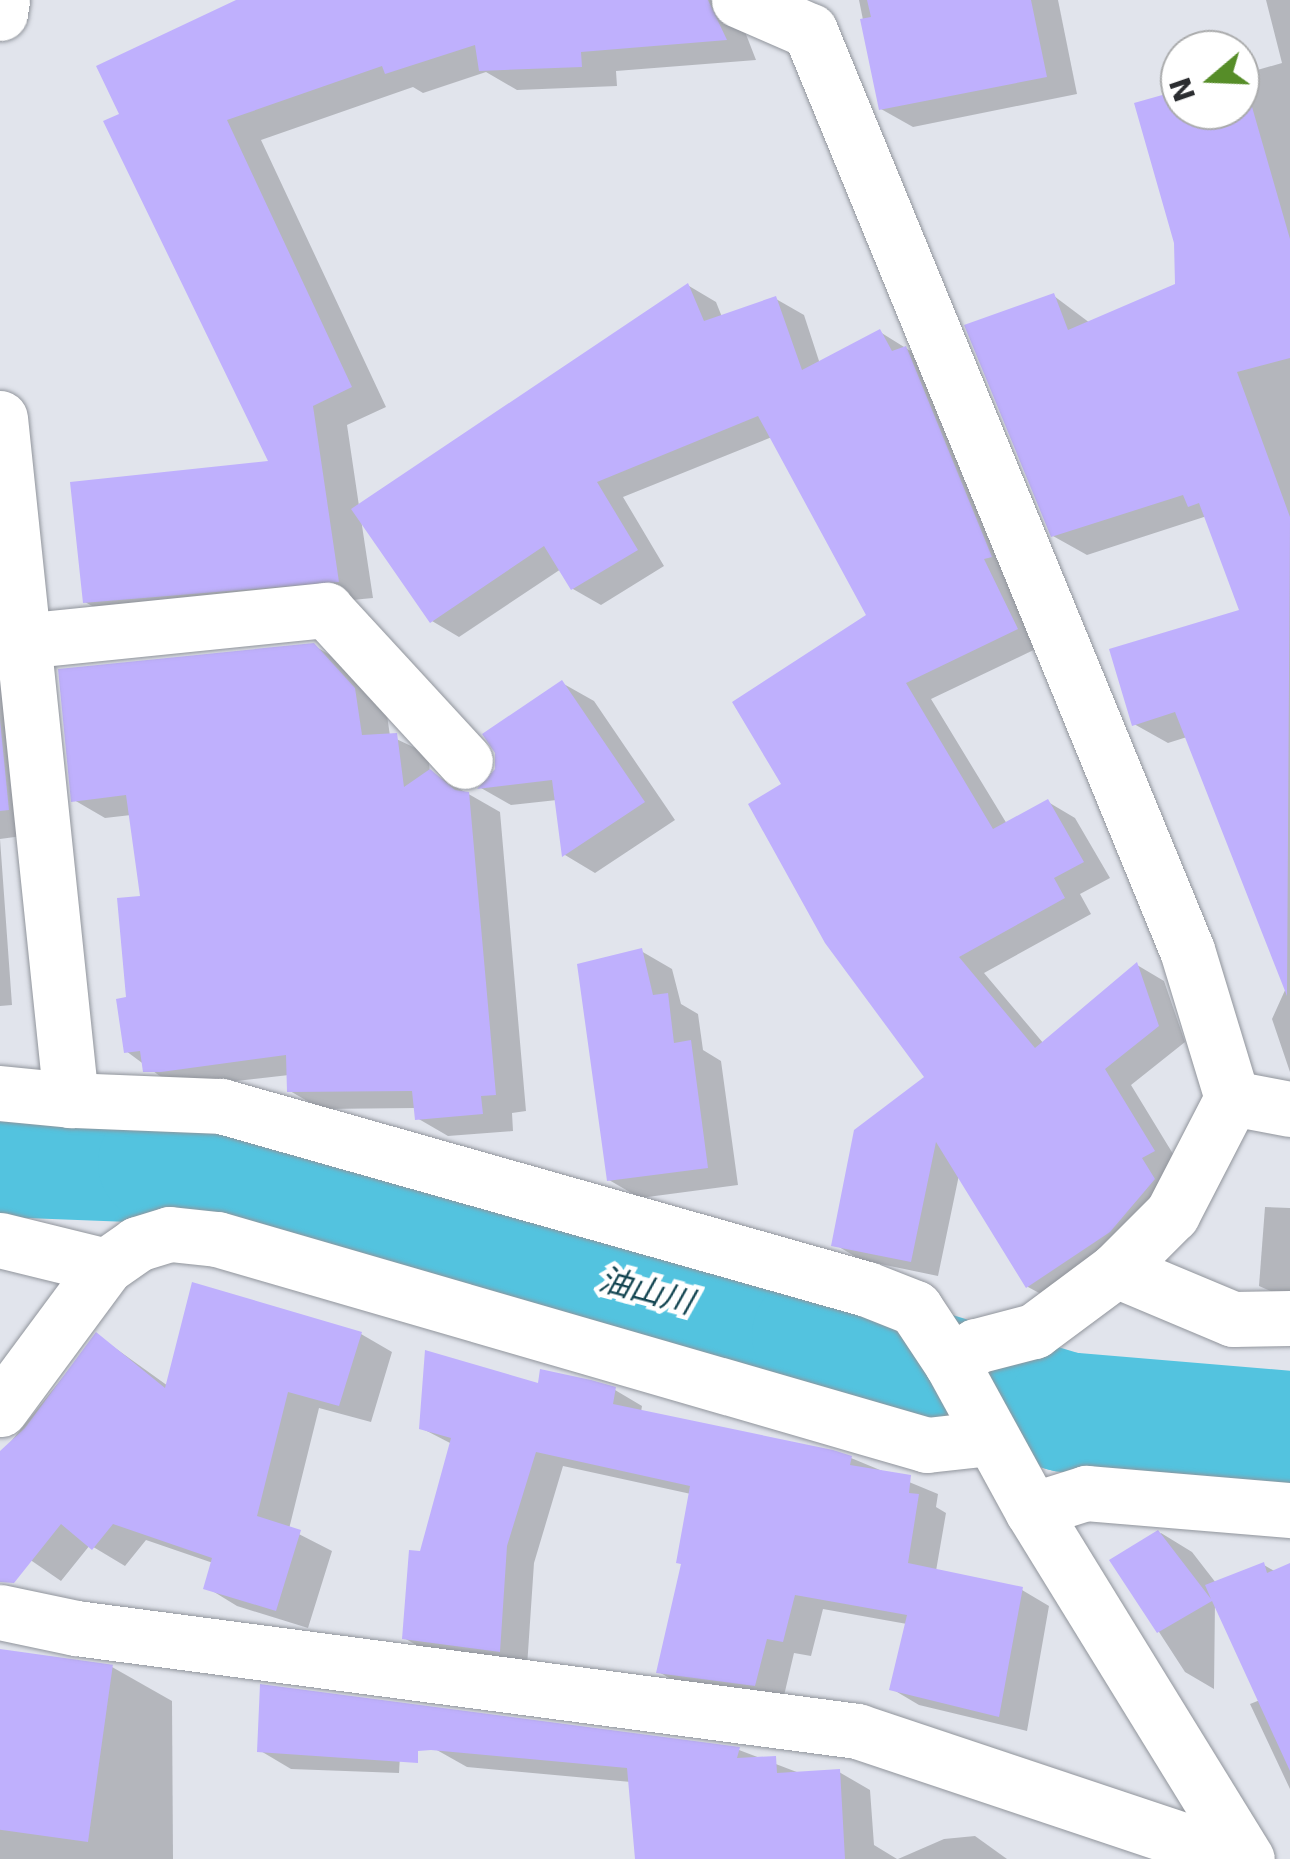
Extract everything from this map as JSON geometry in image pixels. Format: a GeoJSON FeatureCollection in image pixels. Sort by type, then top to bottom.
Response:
{"type":"FeatureCollection","features":[{"type":"Feature","properties":{"kind":"street"},"geometry":{"type":"LineString","coordinates":[[0,13],[2,0]]}},
{"type":"Feature","properties":{"kind":"street"},"geometry":{"type":"LineString","coordinates":[[739,0],[824,15],[1187,950],[1232,1098],[1172,1214],[1116,1270],[1034,1331],[976,1346],[952,1364]]}},
{"type":"Feature","properties":{"kind":"street"},"geometry":{"type":"LineString","coordinates":[[0,418],[71,1100]]}},
{"type":"Feature","properties":{"kind":"street"},"geometry":{"type":"LineString","coordinates":[[21,640],[326,610],[464,761]]}},
{"type":"Feature","properties":{"kind":"street"},"geometry":{"type":"LineString","coordinates":[[0,1093],[221,1106],[867,1289],[915,1308],[952,1364],[1032,1510],[1243,1859]]}},
{"type":"Feature","properties":{"kind":"street"},"geometry":{"type":"LineString","coordinates":[[1232,1098],[1290,1108]]}},
{"type":"Feature","properties":{"kind":"street"},"geometry":{"type":"LineString","coordinates":[[0,1409],[106,1266],[137,1244],[170,1234],[218,1239],[927,1446],[990,1438]]}},
{"type":"Feature","properties":{"kind":"street"},"geometry":{"type":"LineString","coordinates":[[0,1240],[106,1266]]}},
{"type":"Feature","properties":{"kind":"street"},"geometry":{"type":"LineString","coordinates":[[1116,1270],[1233,1318],[1290,1318]]}},
{"type":"Feature","properties":{"kind":"street"},"geometry":{"type":"LineString","coordinates":[[1032,1510],[1086,1493],[1290,1510]]}},
{"type":"Feature","properties":{"kind":"street"},"geometry":{"type":"LineString","coordinates":[[0,1612],[76,1628],[857,1731],[1243,1859]]}},
{"type":"Feature","properties":{"kind":"building"},"geometry":{"type":"Polygon","coordinates":[[[236,0],[708,0],[727,40],[581,52],[582,67],[479,71],[475,45],[385,74],[382,66],[227,120],[352,387],[313,406],[339,582],[83,603],[70,482],[268,461],[103,121],[119,114],[96,66],[236,0]]]}},
{"type":"Feature","properties":{"kind":"building"},"geometry":{"type":"Polygon","coordinates":[[[867,0],[1031,0],[1047,77],[879,110],[860,19],[871,17],[867,0]]]}},
{"type":"Feature","properties":{"kind":"building"},"geometry":{"type":"Polygon","coordinates":[[[1160,96],[1160,130],[1259,130],[1290,239],[1290,358],[1237,372],[1290,517],[1287,996],[1175,712],[1132,726],[1109,649],[1239,610],[1199,503],[1188,507],[1183,495],[1051,537],[964,325],[1054,293],[1068,330],[1175,284],[1174,243],[1134,103],[1160,96]]]}},
{"type":"Feature","properties":{"kind":"building"},"geometry":{"type":"Polygon","coordinates":[[[688,283],[704,321],[776,296],[802,370],[880,329],[892,351],[906,346],[992,557],[984,559],[1018,629],[906,683],[993,829],[1048,799],[1084,862],[1054,878],[1065,898],[959,957],[1035,1048],[1137,962],[1159,1026],[1105,1069],[1155,1151],[1142,1158],[1155,1179],[1110,1232],[1026,1288],[936,1142],[911,1262],[831,1246],[854,1130],[924,1077],[825,943],[748,804],[781,784],[732,702],[866,615],[758,416],[597,482],[638,550],[571,590],[544,546],[430,623],[351,509],[688,283]]]}},
{"type":"Feature","properties":{"kind":"building"},"geometry":{"type":"Polygon","coordinates":[[[314,643],[355,688],[362,735],[397,733],[404,787],[430,769],[455,790],[469,792],[496,1095],[481,1096],[483,1114],[415,1120],[412,1091],[287,1092],[286,1055],[143,1072],[140,1051],[124,1053],[116,999],[126,997],[117,898],[140,896],[126,795],[71,802],[58,669],[314,643]]]}},
{"type":"Feature","properties":{"kind":"building"},"geometry":{"type":"Polygon","coordinates":[[[562,680],[645,802],[562,857],[552,780],[477,789],[495,769],[495,753],[482,734],[562,680]]]}},
{"type":"Feature","properties":{"kind":"building"},"geometry":{"type":"Polygon","coordinates":[[[0,720],[9,810],[0,811],[0,720]]]}},
{"type":"Feature","properties":{"kind":"building"},"geometry":{"type":"Polygon","coordinates":[[[642,948],[653,995],[668,993],[674,1043],[691,1040],[708,1168],[607,1181],[577,964],[642,948]]]}},
{"type":"Feature","properties":{"kind":"building"},"geometry":{"type":"Polygon","coordinates":[[[192,1282],[362,1332],[339,1406],[288,1392],[257,1516],[301,1530],[276,1611],[203,1589],[212,1558],[113,1524],[92,1550],[61,1524],[14,1583],[0,1582],[0,1451],[25,1428],[96,1332],[165,1388],[192,1282]]]}},
{"type":"Feature","properties":{"kind":"building"},"geometry":{"type":"Polygon","coordinates":[[[425,1350],[538,1383],[540,1369],[591,1380],[616,1387],[613,1404],[833,1450],[852,1456],[850,1465],[911,1475],[909,1493],[919,1494],[908,1563],[1023,1587],[999,1717],[889,1690],[907,1615],[795,1595],[783,1642],[767,1639],[755,1686],[656,1673],[681,1564],[676,1563],[690,1486],[536,1452],[507,1546],[500,1652],[402,1639],[409,1550],[420,1551],[451,1438],[419,1429],[425,1350]]]}},
{"type":"Feature","properties":{"kind":"building"},"geometry":{"type":"Polygon","coordinates":[[[1158,1530],[1211,1599],[1205,1585],[1264,1562],[1267,1573],[1290,1563],[1290,1771],[1212,1601],[1157,1633],[1109,1560],[1158,1530]]]}},
{"type":"Feature","properties":{"kind":"building"},"geometry":{"type":"Polygon","coordinates":[[[0,1649],[113,1665],[88,1842],[0,1830],[0,1649]]]}},
{"type":"Feature","properties":{"kind":"building"},"geometry":{"type":"Polygon","coordinates":[[[260,1684],[740,1747],[737,1758],[776,1756],[777,1773],[840,1769],[845,1859],[635,1859],[627,1768],[431,1750],[418,1751],[418,1763],[257,1752],[260,1684]]]}},
{"type":"Feature","properties":{"kind":"waterway","name":"油山川"},"geometry":{"type":"LineString","coordinates":[[0,1157],[158,1163],[812,1335],[1065,1412],[1290,1431]]}}]}
